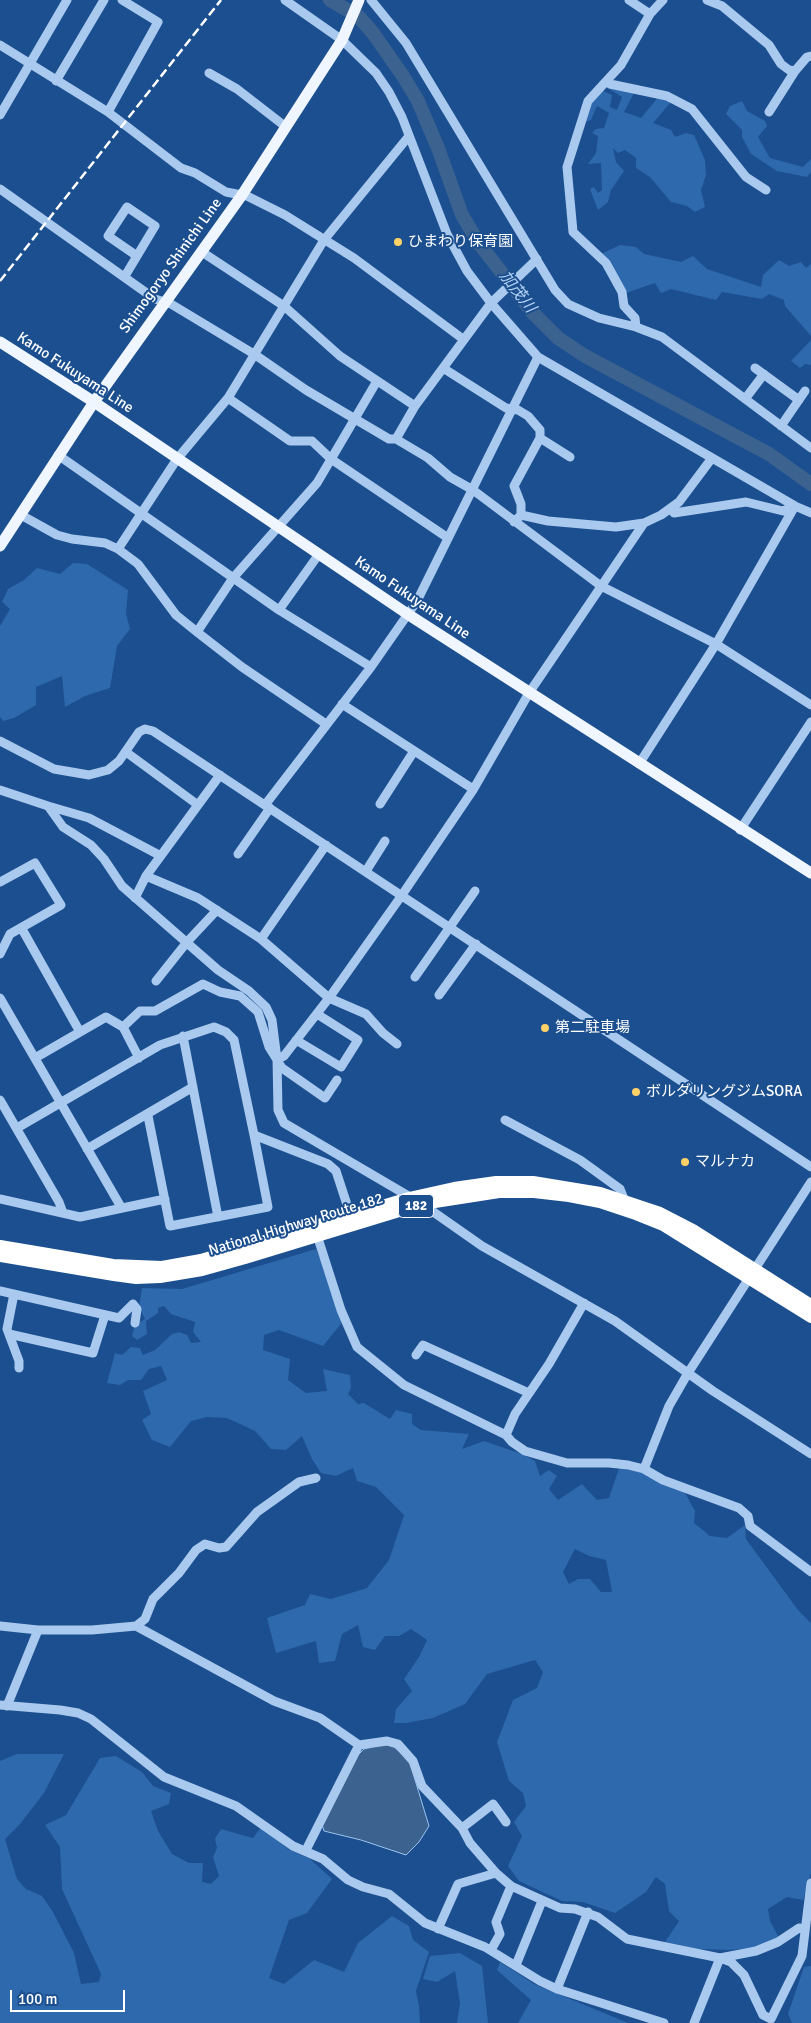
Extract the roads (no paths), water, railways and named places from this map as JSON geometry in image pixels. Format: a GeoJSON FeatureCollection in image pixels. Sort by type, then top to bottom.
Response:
{"type":"FeatureCollection","features":[{"type":"Feature","properties":{"kind":"highway","name":"National Highway Route 182"},"geometry":{"type":"LineString","coordinates":[[0,1256],[136,1278],[160,1277],[202,1270],[352,1220],[410,1198],[454,1188],[496,1182],[524,1182],[568,1186],[624,1199],[660,1213],[693,1230],[750,1274],[811,1317]]}},
{"type":"Feature","properties":{"kind":"highway","name":"National Highway Route 182"},"geometry":{"type":"LineString","coordinates":[[352,1220],[422,1204],[499,1192],[569,1196],[600,1202],[633,1212],[663,1225],[750,1274],[811,1305]]}},
{"type":"Feature","properties":{"kind":"highway","name":"National Highway Route 182"},"geometry":{"type":"LineString","coordinates":[[0,1246],[113,1266],[162,1267],[201,1260],[316,1231]]}},
{"type":"Feature","properties":{"kind":"main road","name":"Shimogoryo Shinichi Line"},"geometry":{"type":"LineString","coordinates":[[0,545],[58,455],[163,302],[202,252],[242,195],[344,37],[359,0]]}},
{"type":"Feature","properties":{"kind":"main road","name":"Kamo Fukuyama Line"},"geometry":{"type":"LineString","coordinates":[[0,342],[94,402],[409,615],[740,830],[811,873]]}},
{"type":"Feature","properties":{"kind":"street"},"geometry":{"type":"LineString","coordinates":[[0,115],[31,66],[67,0]]}},
{"type":"Feature","properties":{"kind":"street"},"geometry":{"type":"LineString","coordinates":[[56,81],[104,0]]}},
{"type":"Feature","properties":{"kind":"street"},"geometry":{"type":"LineString","coordinates":[[108,112],[158,22],[122,0]]}},
{"type":"Feature","properties":{"kind":"street"},"geometry":{"type":"LineString","coordinates":[[286,0],[344,37],[376,73],[389,92],[409,136],[448,234],[467,271],[538,357],[795,506],[811,513]]}},
{"type":"Feature","properties":{"kind":"street"},"geometry":{"type":"LineString","coordinates":[[371,0],[406,44],[555,290],[568,304],[600,318],[636,327],[662,337],[811,448]]}},
{"type":"Feature","properties":{"kind":"street"},"geometry":{"type":"LineString","coordinates":[[629,0],[650,14]]}},
{"type":"Feature","properties":{"kind":"street"},"geometry":{"type":"LineString","coordinates":[[636,327],[634,318],[624,306],[622,292],[606,262],[573,232],[567,167],[588,101],[607,81],[628,54],[650,14],[663,0]]}},
{"type":"Feature","properties":{"kind":"street"},"geometry":{"type":"LineString","coordinates":[[707,0],[722,6],[769,45],[781,64],[789,70],[795,71]]}},
{"type":"Feature","properties":{"kind":"street"},"geometry":{"type":"LineString","coordinates":[[0,45],[31,66],[108,112],[181,168],[195,173],[226,192],[242,195],[284,215],[354,258],[463,339]]}},
{"type":"Feature","properties":{"kind":"street"},"geometry":{"type":"LineString","coordinates":[[769,112],[795,71],[807,57],[811,56]]}},
{"type":"Feature","properties":{"kind":"street"},"geometry":{"type":"LineString","coordinates":[[209,73],[237,89],[286,127]]}},
{"type":"Feature","properties":{"kind":"street"},"geometry":{"type":"LineString","coordinates":[[607,81],[610,84],[667,96],[692,110],[739,170],[766,190]]}},
{"type":"Feature","properties":{"kind":"street"},"geometry":{"type":"LineString","coordinates":[[118,549],[177,459],[228,398],[324,240],[409,136]]}},
{"type":"Feature","properties":{"kind":"street"},"geometry":{"type":"LineString","coordinates":[[0,189],[155,299],[254,354],[306,390],[389,439],[396,439],[428,458],[601,586],[716,644],[811,705]]}},
{"type":"Feature","properties":{"kind":"street"},"geometry":{"type":"LineString","coordinates":[[125,276],[137,256],[155,226],[127,207],[108,236],[137,256]]}},
{"type":"Feature","properties":{"kind":"street"},"geometry":{"type":"LineString","coordinates":[[202,252],[284,306],[340,356],[415,406]]}},
{"type":"Feature","properties":{"kind":"street"},"geometry":{"type":"LineString","coordinates":[[396,439],[415,406],[463,339],[493,302],[537,259]]}},
{"type":"Feature","properties":{"kind":"street"},"geometry":{"type":"LineString","coordinates":[[238,854],[268,806],[326,724],[409,615],[538,357]]}},
{"type":"Feature","properties":{"kind":"street"},"geometry":{"type":"LineString","coordinates":[[444,368],[506,408],[518,410],[532,420],[540,430],[540,438],[514,486],[521,504],[521,515],[514,522]]}},
{"type":"Feature","properties":{"kind":"street"},"geometry":{"type":"LineString","coordinates":[[755,368],[799,400]]}},
{"type":"Feature","properties":{"kind":"street"},"geometry":{"type":"LineString","coordinates":[[745,399],[764,374]]}},
{"type":"Feature","properties":{"kind":"street"},"geometry":{"type":"LineString","coordinates":[[197,632],[233,578],[317,484],[354,418],[378,381]]}},
{"type":"Feature","properties":{"kind":"street"},"geometry":{"type":"LineString","coordinates":[[781,426],[805,391]]}},
{"type":"Feature","properties":{"kind":"street"},"geometry":{"type":"LineString","coordinates":[[228,398],[290,441],[312,441],[331,459],[448,538]]}},
{"type":"Feature","properties":{"kind":"street"},"geometry":{"type":"LineString","coordinates":[[540,438],[570,457]]}},
{"type":"Feature","properties":{"kind":"street"},"geometry":{"type":"LineString","coordinates":[[58,455],[279,610],[371,667]]}},
{"type":"Feature","properties":{"kind":"street"},"geometry":{"type":"LineString","coordinates":[[521,515],[548,521],[616,527],[644,523],[671,509],[679,502],[712,458]]}},
{"type":"Feature","properties":{"kind":"street"},"geometry":{"type":"LineString","coordinates":[[671,509],[674,513],[746,502],[783,511],[795,506]]}},
{"type":"Feature","properties":{"kind":"street"},"geometry":{"type":"LineString","coordinates":[[639,764],[716,644],[795,506]]}},
{"type":"Feature","properties":{"kind":"street"},"geometry":{"type":"LineString","coordinates":[[21,515],[57,535],[105,543],[118,549],[138,564],[176,614],[197,632],[242,667],[326,724]]}},
{"type":"Feature","properties":{"kind":"street"},"geometry":{"type":"LineString","coordinates":[[277,1059],[284,1056],[317,1014],[402,895],[473,790],[529,693],[644,523]]}},
{"type":"Feature","properties":{"kind":"street"},"geometry":{"type":"LineString","coordinates":[[279,610],[319,554]]}},
{"type":"Feature","properties":{"kind":"street"},"geometry":{"type":"LineString","coordinates":[[342,704],[473,790]]}},
{"type":"Feature","properties":{"kind":"street"},"geometry":{"type":"LineString","coordinates":[[740,830],[811,722]]}},
{"type":"Feature","properties":{"kind":"street"},"geometry":{"type":"LineString","coordinates":[[0,741],[54,769],[89,775],[108,770],[126,752],[139,732],[145,729],[153,731],[811,1166]]}},
{"type":"Feature","properties":{"kind":"street"},"geometry":{"type":"LineString","coordinates":[[380,804],[414,751]]}},
{"type":"Feature","properties":{"kind":"street"},"geometry":{"type":"LineString","coordinates":[[126,752],[198,805]]}},
{"type":"Feature","properties":{"kind":"street"},"geometry":{"type":"LineString","coordinates":[[136,898],[146,876],[220,775]]}},
{"type":"Feature","properties":{"kind":"street"},"geometry":{"type":"LineString","coordinates":[[0,790],[89,818],[161,856]]}},
{"type":"Feature","properties":{"kind":"street"},"geometry":{"type":"LineString","coordinates":[[48,806],[63,827],[91,845],[104,859],[122,886],[218,970],[249,991],[266,1007],[272,1020],[277,1059],[278,1110],[284,1123],[323,1148],[371,1172],[422,1204],[482,1246],[584,1302],[811,1454]]}},
{"type":"Feature","properties":{"kind":"street"},"geometry":{"type":"LineString","coordinates":[[366,871],[385,841]]}},
{"type":"Feature","properties":{"kind":"street"},"geometry":{"type":"LineString","coordinates":[[261,939],[326,845]]}},
{"type":"Feature","properties":{"kind":"street"},"geometry":{"type":"LineString","coordinates":[[0,882],[36,863],[61,905],[22,929],[10,934],[0,954]]}},
{"type":"Feature","properties":{"kind":"street"},"geometry":{"type":"LineString","coordinates":[[146,876],[198,898],[261,939],[329,998],[366,1014],[383,1033],[397,1044]]}},
{"type":"Feature","properties":{"kind":"street"},"geometry":{"type":"LineString","coordinates":[[415,977],[475,891]]}},
{"type":"Feature","properties":{"kind":"street"},"geometry":{"type":"LineString","coordinates":[[156,981],[186,942],[217,910]]}},
{"type":"Feature","properties":{"kind":"street"},"geometry":{"type":"LineString","coordinates":[[22,929],[80,1032]]}},
{"type":"Feature","properties":{"kind":"street"},"geometry":{"type":"LineString","coordinates":[[439,995],[476,944]]}},
{"type":"Feature","properties":{"kind":"street"},"geometry":{"type":"LineString","coordinates":[[123,1027],[140,1011],[155,1011],[203,984],[220,992],[240,996],[258,1012],[269,1047],[282,1068],[325,1098],[337,1080]]}},
{"type":"Feature","properties":{"kind":"street"},"geometry":{"type":"LineString","coordinates":[[0,998],[120,1207]]}},
{"type":"Feature","properties":{"kind":"street"},"geometry":{"type":"LineString","coordinates":[[296,1040],[341,1067],[358,1040],[317,1014]]}},
{"type":"Feature","properties":{"kind":"street"},"geometry":{"type":"LineString","coordinates":[[35,1058],[106,1017],[123,1027],[139,1058]]}},
{"type":"Feature","properties":{"kind":"street"},"geometry":{"type":"LineString","coordinates":[[17,1128],[160,1045],[214,1027],[226,1032],[234,1040],[268,1207],[170,1226],[148,1116]]}},
{"type":"Feature","properties":{"kind":"street"},"geometry":{"type":"LineString","coordinates":[[183,1036],[218,1217]]}},
{"type":"Feature","properties":{"kind":"street"},"geometry":{"type":"LineString","coordinates":[[87,1150],[148,1116],[193,1087]]}},
{"type":"Feature","properties":{"kind":"street"},"geometry":{"type":"LineString","coordinates":[[0,1100],[59,1202],[63,1213]]}},
{"type":"Feature","properties":{"kind":"street"},"geometry":{"type":"LineString","coordinates":[[505,1120],[580,1160],[620,1189],[624,1199]]}},
{"type":"Feature","properties":{"kind":"street"},"geometry":{"type":"LineString","coordinates":[[254,1135],[328,1164],[336,1171],[352,1220]]}},
{"type":"Feature","properties":{"kind":"street"},"geometry":{"type":"LineString","coordinates":[[644,1469],[669,1406],[688,1373],[811,1182]]}},
{"type":"Feature","properties":{"kind":"street"},"geometry":{"type":"LineString","coordinates":[[0,1199],[80,1217],[165,1199]]}},
{"type":"Feature","properties":{"kind":"street"},"geometry":{"type":"LineString","coordinates":[[316,1231],[341,1310],[357,1347],[404,1385],[506,1435],[525,1451],[546,1459],[567,1463],[610,1463],[644,1469],[663,1480],[739,1508],[748,1516],[750,1526],[811,1572]]}},
{"type":"Feature","properties":{"kind":"street"},"geometry":{"type":"LineString","coordinates":[[0,1291],[119,1318],[134,1304],[137,1309],[135,1323]]}},
{"type":"Feature","properties":{"kind":"street"},"geometry":{"type":"LineString","coordinates":[[14,1294],[7,1329],[19,1361],[19,1368]]}},
{"type":"Feature","properties":{"kind":"street"},"geometry":{"type":"LineString","coordinates":[[506,1435],[515,1414],[549,1364],[584,1302]]}},
{"type":"Feature","properties":{"kind":"street"},"geometry":{"type":"LineString","coordinates":[[9,1334],[93,1353],[105,1315]]}},
{"type":"Feature","properties":{"kind":"street"},"geometry":{"type":"LineString","coordinates":[[416,1355],[423,1345],[529,1393]]}},
{"type":"Feature","properties":{"kind":"street"},"geometry":{"type":"LineString","coordinates":[[0,1626],[38,1630],[92,1630],[136,1626],[145,1619],[153,1599],[179,1573],[196,1550],[205,1544],[219,1548],[226,1547],[257,1512],[299,1482],[316,1478]]}},
{"type":"Feature","properties":{"kind":"street"},"geometry":{"type":"LineString","coordinates":[[136,1626],[266,1697],[320,1718],[359,1745],[387,1741],[398,1744],[413,1761],[422,1786],[462,1828],[470,1843],[496,1873],[511,1886],[560,1908],[588,1912],[608,1923],[627,1939],[720,1958],[740,1969],[763,2015],[771,2019],[802,1956],[811,1883]]}},
{"type":"Feature","properties":{"kind":"street"},"geometry":{"type":"LineString","coordinates":[[38,1630],[4,1706],[60,1710],[78,1713],[91,1719],[164,1777],[236,1806],[293,1846],[323,1859],[348,1880],[363,1887],[389,1894],[426,1923],[490,1950],[540,1981],[557,1989],[664,2023]]}},
{"type":"Feature","properties":{"kind":"street"},"geometry":{"type":"LineString","coordinates":[[306,1850],[359,1745]]}},
{"type":"Feature","properties":{"kind":"street"},"geometry":{"type":"LineString","coordinates":[[462,1828],[493,1804],[506,1822]]}},
{"type":"Feature","properties":{"kind":"street"},"geometry":{"type":"LineString","coordinates":[[438,1928],[458,1884],[496,1873]]}},
{"type":"Feature","properties":{"kind":"street"},"geometry":{"type":"LineString","coordinates":[[490,1950],[500,1934],[496,1922],[511,1886]]}},
{"type":"Feature","properties":{"kind":"street"},"geometry":{"type":"LineString","coordinates":[[516,1965],[542,1901]]}},
{"type":"Feature","properties":{"kind":"street"},"geometry":{"type":"LineString","coordinates":[[557,1989],[588,1912]]}},
{"type":"Feature","properties":{"kind":"street"},"geometry":{"type":"LineString","coordinates":[[720,1958],[756,1951],[778,1942],[799,1928],[804,1929]]}},
{"type":"Feature","properties":{"kind":"street"},"geometry":{"type":"LineString","coordinates":[[694,2023],[720,1958]]}},
{"type":"Feature","properties":{"kind":"waterway","name":"加茂川"},"geometry":{"type":"LineString","coordinates":[[330,0],[358,16],[373,33],[403,76],[418,101],[438,148],[462,215],[478,242],[532,312],[558,338],[585,356],[769,454],[811,484]]}},
{"type":"Feature","properties":{"kind":"railway"},"geometry":{"type":"LineString","coordinates":[[0,281],[221,0]]}},
{"type":"Feature","properties":{"kind":"place","name":"ひまわり保育園"},"geometry":{"type":"Point","coordinates":[398,242]}},
{"type":"Feature","properties":{"kind":"place","name":"第二駐車場"},"geometry":{"type":"Point","coordinates":[545,1028]}},
{"type":"Feature","properties":{"kind":"place","name":"ボルダリングジムSORA"},"geometry":{"type":"Point","coordinates":[636,1092]}},
{"type":"Feature","properties":{"kind":"place","name":"マルナカ"},"geometry":{"type":"Point","coordinates":[685,1162]}}]}
